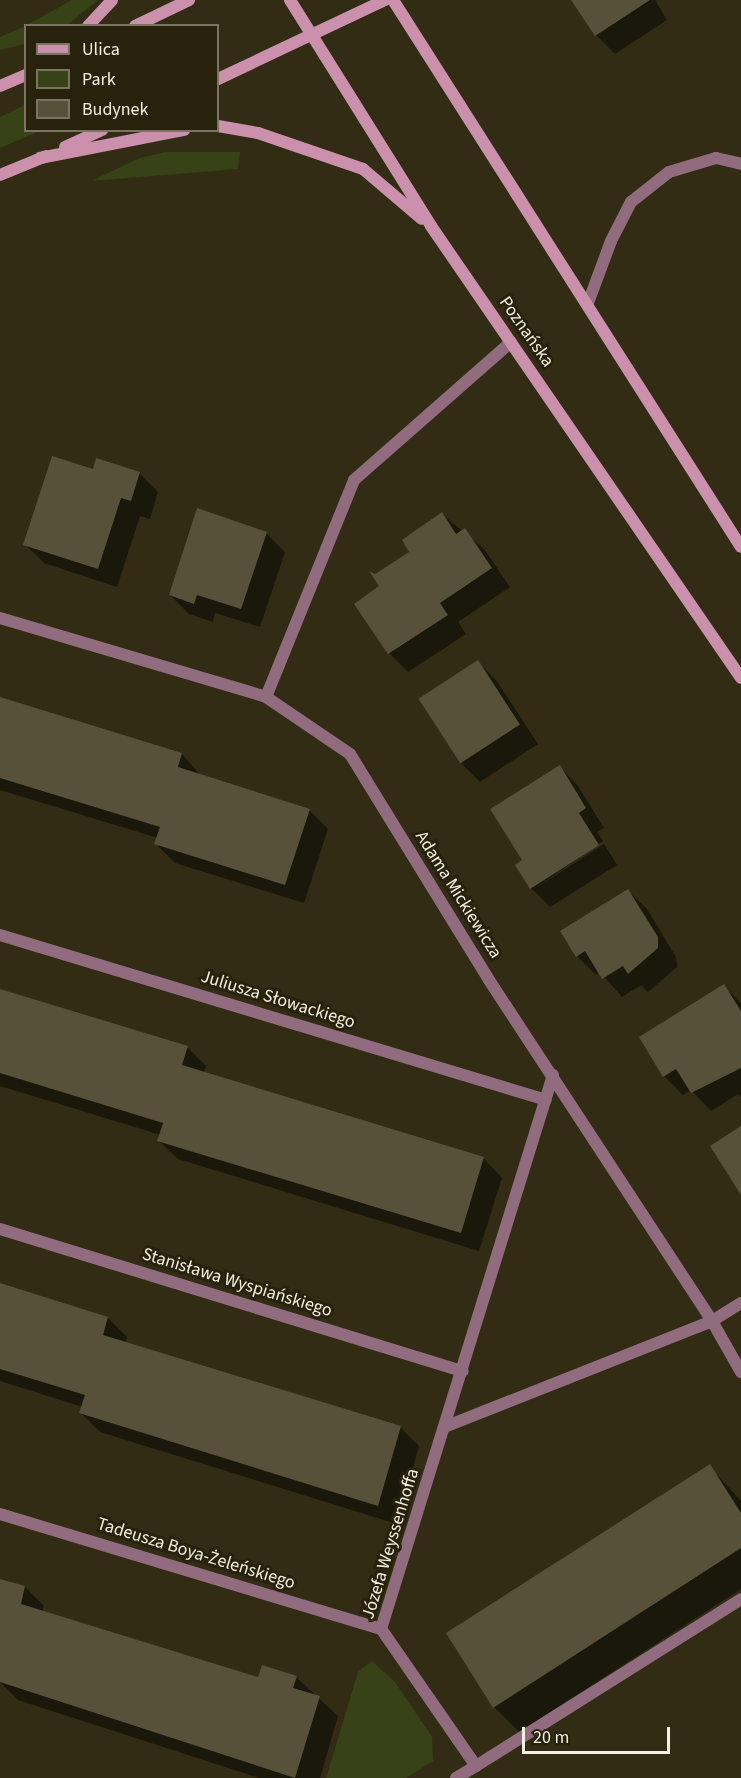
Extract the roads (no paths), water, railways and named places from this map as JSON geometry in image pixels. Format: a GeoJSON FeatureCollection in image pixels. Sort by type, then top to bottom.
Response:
{"type":"FeatureCollection","features":[{"type":"Feature","properties":{"kind":"main road"},"geometry":{"type":"LineString","coordinates":[[90,24],[112,0]]}},
{"type":"Feature","properties":{"kind":"main road"},"geometry":{"type":"LineString","coordinates":[[139,24],[189,0]]}},
{"type":"Feature","properties":{"kind":"main road","name":"Poznańska"},"geometry":{"type":"LineString","coordinates":[[290,0],[431,226],[741,678]]}},
{"type":"Feature","properties":{"kind":"main road"},"geometry":{"type":"LineString","coordinates":[[219,79],[385,0]]}},
{"type":"Feature","properties":{"kind":"main road"},"geometry":{"type":"LineString","coordinates":[[393,0],[588,303],[741,547]]}},
{"type":"Feature","properties":{"kind":"main road"},"geometry":{"type":"LineString","coordinates":[[0,86],[24,76]]}},
{"type":"Feature","properties":{"kind":"main road"},"geometry":{"type":"LineString","coordinates":[[219,126],[258,132],[363,169],[431,226]]}},
{"type":"Feature","properties":{"kind":"main road"},"geometry":{"type":"LineString","coordinates":[[0,175],[98,132]]}},
{"type":"Feature","properties":{"kind":"main road"},"geometry":{"type":"LineString","coordinates":[[40,158],[174,132]]}},
{"type":"Feature","properties":{"kind":"street"},"geometry":{"type":"LineString","coordinates":[[588,303],[610,240],[631,202],[669,172],[716,158],[741,164]]}},
{"type":"Feature","properties":{"kind":"street"},"geometry":{"type":"LineString","coordinates":[[266,697],[354,480],[510,342]]}},
{"type":"Feature","properties":{"kind":"street","name":"Adama Mickiewicza"},"geometry":{"type":"LineString","coordinates":[[0,618],[266,697],[350,754],[489,980],[712,1321],[741,1372]]}},
{"type":"Feature","properties":{"kind":"street","name":"Juliusza Słowackiego"},"geometry":{"type":"LineString","coordinates":[[0,935],[546,1100]]}},
{"type":"Feature","properties":{"kind":"street","name":"Józefa Weyssenhoffa"},"geometry":{"type":"LineString","coordinates":[[476,1766],[381,1629],[447,1426],[553,1075]]}},
{"type":"Feature","properties":{"kind":"street","name":"Stanisława Wyspiańskiego"},"geometry":{"type":"LineString","coordinates":[[0,1229],[463,1371]]}},
{"type":"Feature","properties":{"kind":"street"},"geometry":{"type":"LineString","coordinates":[[447,1426],[712,1321],[741,1303]]}},
{"type":"Feature","properties":{"kind":"street","name":"Tadeusza Boya-Żeleńskiego"},"geometry":{"type":"LineString","coordinates":[[0,1514],[381,1629]]}},
{"type":"Feature","properties":{"kind":"street"},"geometry":{"type":"LineString","coordinates":[[456,1778],[741,1599]]}}]}
